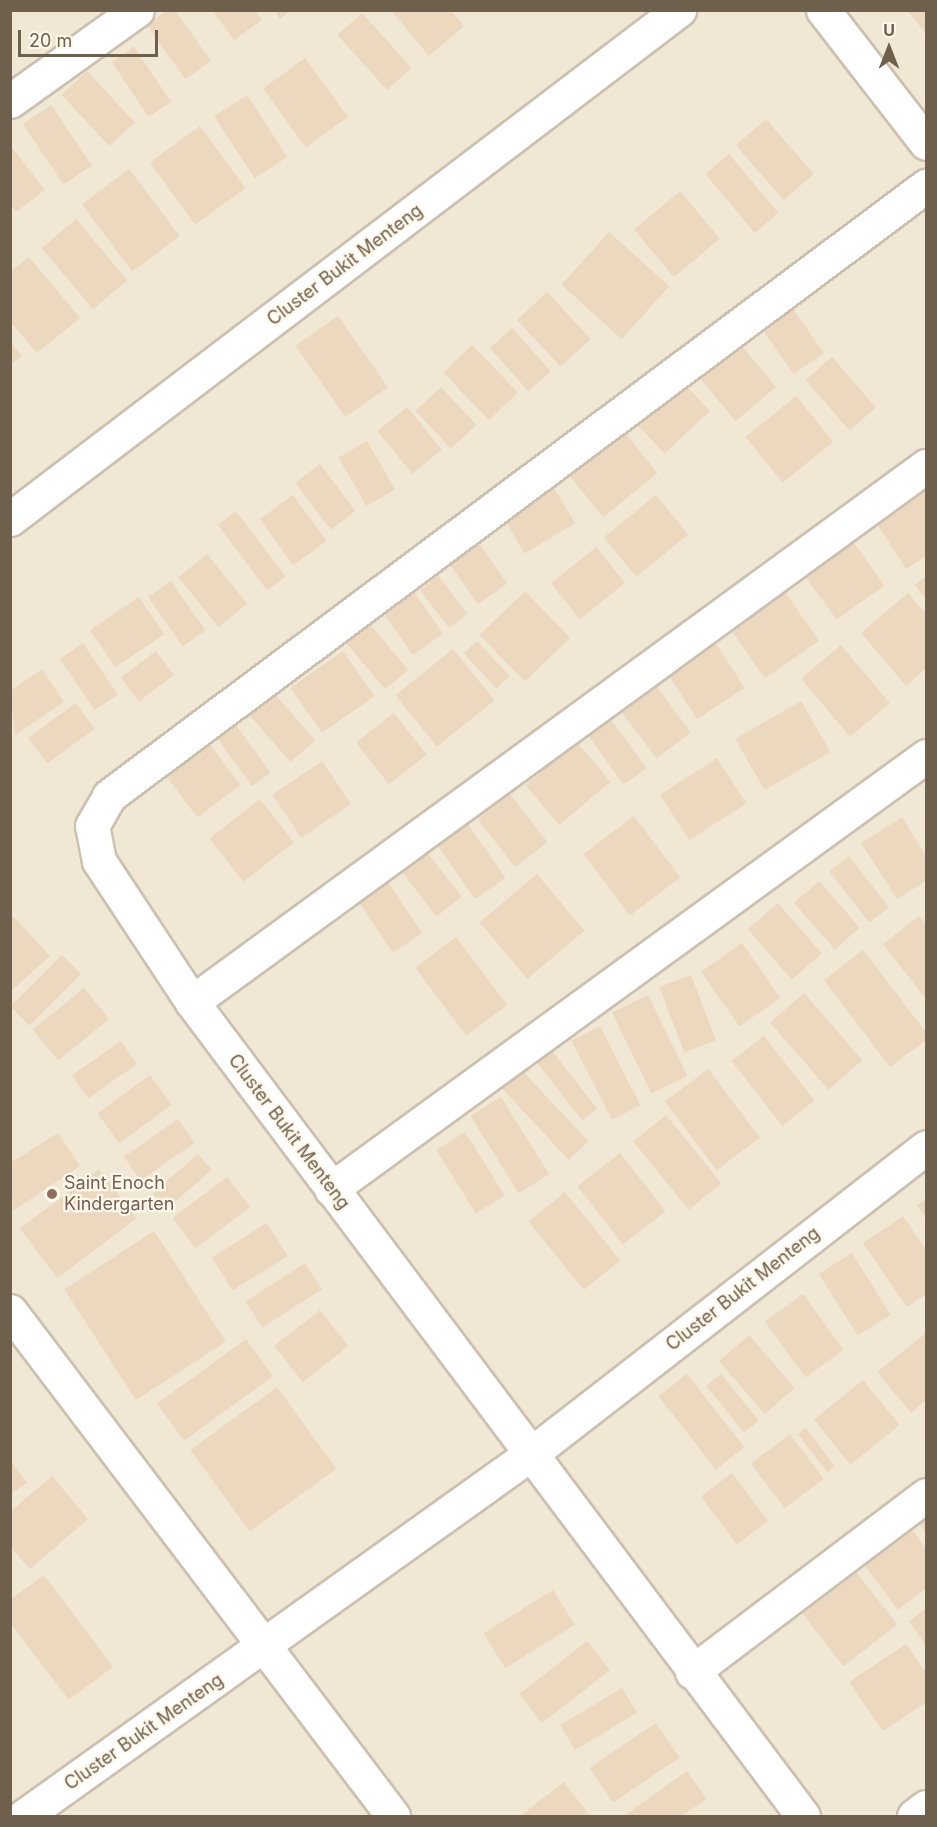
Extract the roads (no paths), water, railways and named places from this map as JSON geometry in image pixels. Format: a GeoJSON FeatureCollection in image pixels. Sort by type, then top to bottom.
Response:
{"type":"FeatureCollection","features":[{"type":"Feature","properties":{"kind":"street"},"geometry":{"type":"LineString","coordinates":[[10,101],[137,10]]}},
{"type":"Feature","properties":{"kind":"street","name":"Cluster Bukit Menteng"},"geometry":{"type":"LineString","coordinates":[[10,519],[679,10]]}},
{"type":"Feature","properties":{"kind":"street"},"geometry":{"type":"LineString","coordinates":[[824,10],[927,143]]}},
{"type":"Feature","properties":{"kind":"street","name":"Cluster Bukit Menteng"},"geometry":{"type":"LineString","coordinates":[[803,1816],[692,1672],[532,1453],[192,1002],[99,861],[92,826],[109,796],[927,186]]}},
{"type":"Feature","properties":{"kind":"street"},"geometry":{"type":"LineString","coordinates":[[192,1002],[927,466]]}},
{"type":"Feature","properties":{"kind":"street"},"geometry":{"type":"LineString","coordinates":[[331,1189],[927,756]]}},
{"type":"Feature","properties":{"kind":"street","name":"Cluster Bukit Menteng"},"geometry":{"type":"LineString","coordinates":[[24,1816],[265,1648],[532,1453],[927,1147]]}},
{"type":"Feature","properties":{"kind":"street"},"geometry":{"type":"LineString","coordinates":[[10,1311],[393,1816]]}},
{"type":"Feature","properties":{"kind":"street"},"geometry":{"type":"LineString","coordinates":[[692,1672],[927,1495]]}},
{"type":"Feature","properties":{"kind":"street"},"geometry":{"type":"LineString","coordinates":[[914,1816],[927,1807]]}},
{"type":"Feature","properties":{"kind":"place","name":"Saint Enoch Kindergarten"},"geometry":{"type":"Point","coordinates":[52,1194]}}]}
